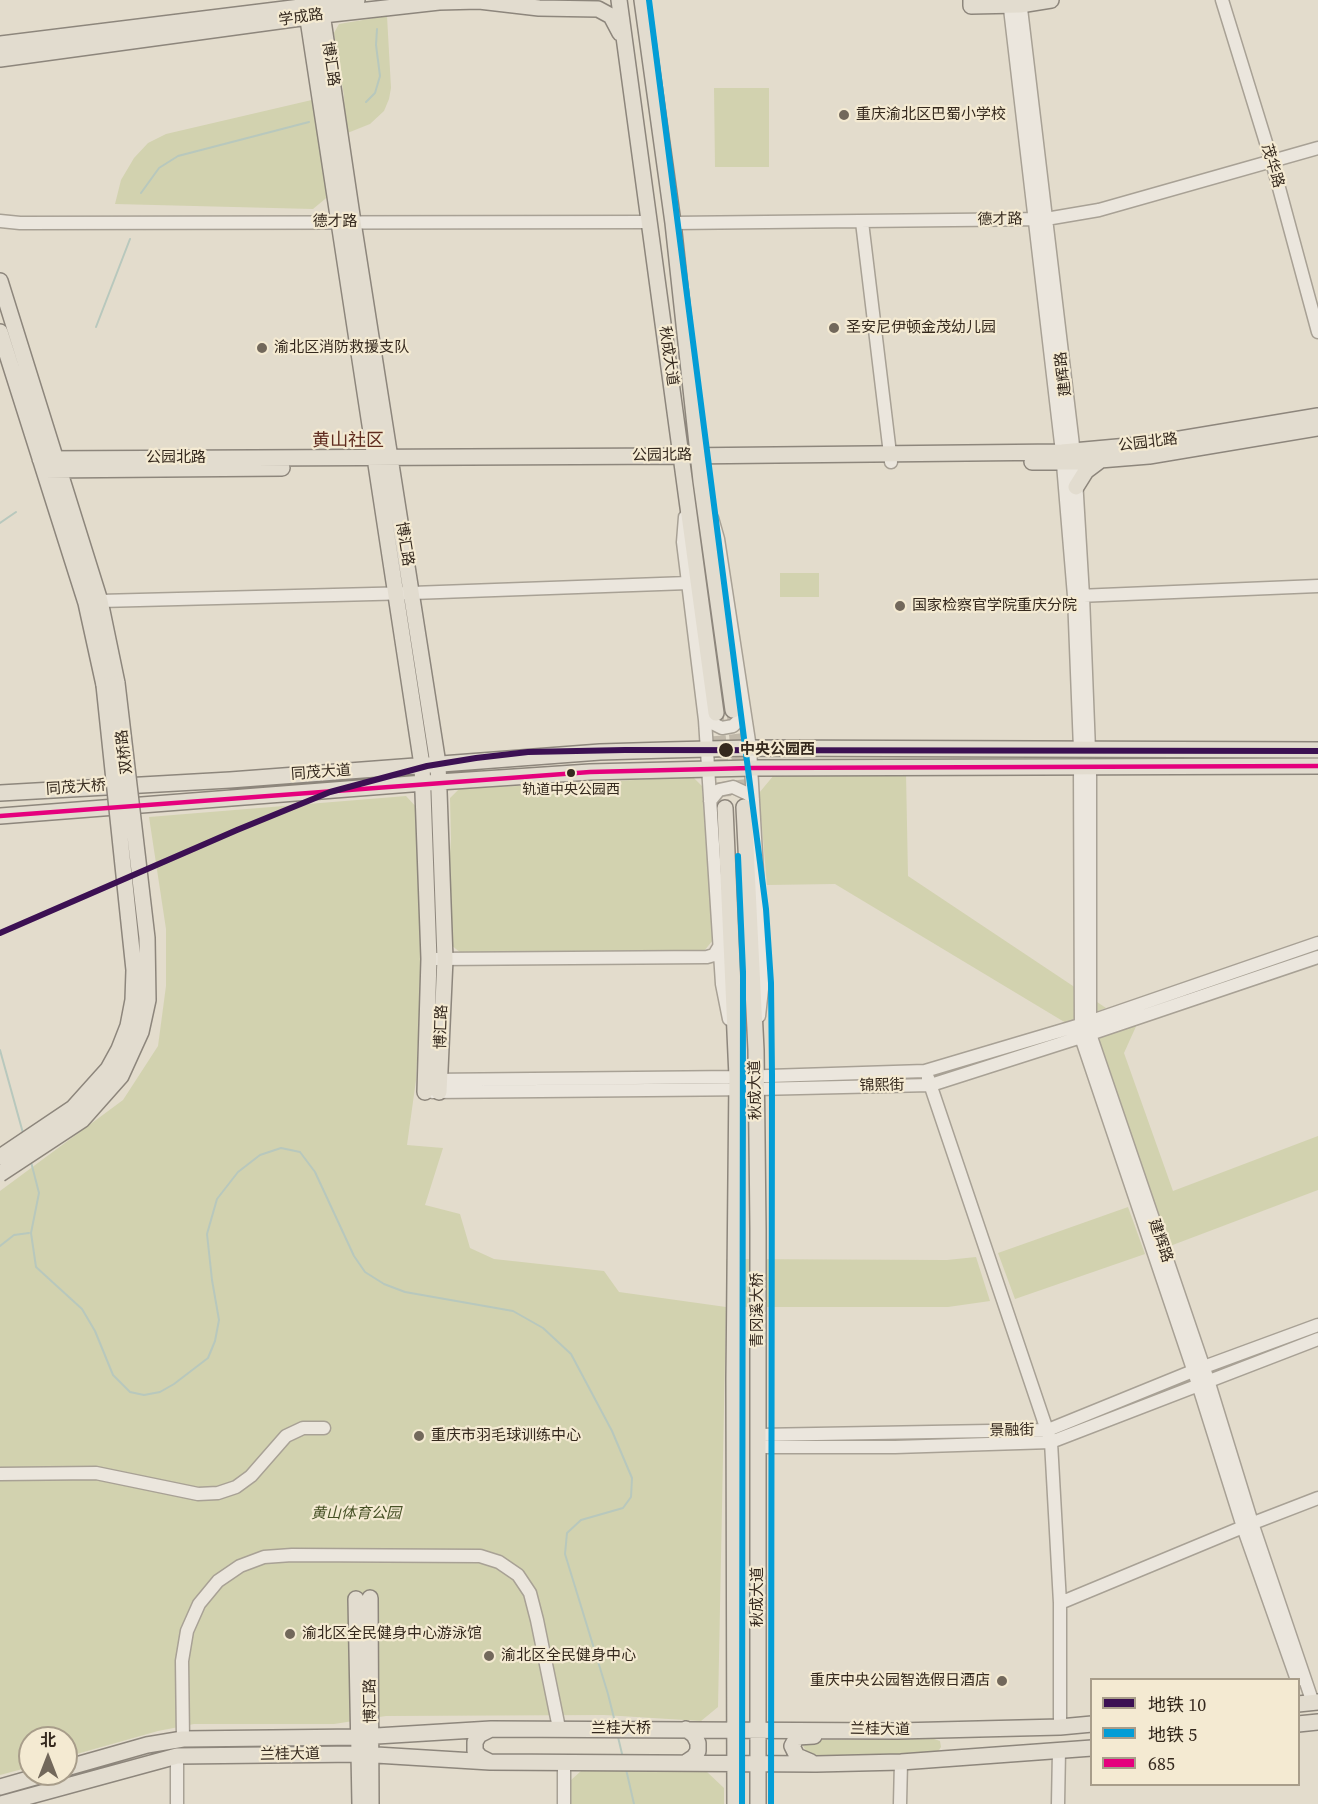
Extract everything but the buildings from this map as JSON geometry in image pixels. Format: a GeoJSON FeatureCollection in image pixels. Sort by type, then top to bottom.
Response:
{"type":"FeatureCollection","features":[{"type":"Feature","properties":{"kind":"main road","name":"学成路"},"geometry":{"type":"LineString","coordinates":[[0,58],[357,0]]}},
{"type":"Feature","properties":{"kind":"main road","name":"秋成大道"},"geometry":{"type":"LineString","coordinates":[[619,0],[686,495],[710,713]]}},
{"type":"Feature","properties":{"kind":"main road","name":"秋成大道"},"geometry":{"type":"LineString","coordinates":[[642,0],[673,223],[698,460],[739,710]]}},
{"type":"Feature","properties":{"kind":"main road"},"geometry":{"type":"LineString","coordinates":[[971,3],[1050,0]]}},
{"type":"Feature","properties":{"kind":"main road","name":"学成路"},"geometry":{"type":"LineString","coordinates":[[0,44],[314,7],[479,1],[531,7],[593,8],[611,16],[624,39]]}},
{"type":"Feature","properties":{"kind":"main road","name":"博汇路"},"geometry":{"type":"LineString","coordinates":[[314,7],[404,594],[440,782],[432,1086]]}},
{"type":"Feature","properties":{"kind":"main road","name":"双桥路"},"geometry":{"type":"LineString","coordinates":[[0,281],[8,341],[66,518],[86,603],[110,684],[133,950],[133,1000],[128,1026],[108,1069],[73,1108],[0,1156]]}},
{"type":"Feature","properties":{"kind":"main road","name":"公园北路"},"geometry":{"type":"LineString","coordinates":[[1068,457],[1318,417]]}},
{"type":"Feature","properties":{"kind":"main road","name":"公园北路"},"geometry":{"type":"LineString","coordinates":[[49,464],[1068,457],[1102,459],[1149,456],[1318,428]]}},
{"type":"Feature","properties":{"kind":"main road"},"geometry":{"type":"LineString","coordinates":[[1076,487],[1086,471],[1102,459]]}},
{"type":"Feature","properties":{"kind":"main road","name":"双桥路"},"geometry":{"type":"LineString","coordinates":[[0,1174],[82,1120],[120,1076],[141,1032],[148,1000],[147,938],[100,601],[66,518]]}},
{"type":"Feature","properties":{"kind":"main road","name":"博汇路"},"geometry":{"type":"LineString","coordinates":[[404,594],[424,783],[437,959]]}},
{"type":"Feature","properties":{"kind":"main road","name":"同茂大道"},"geometry":{"type":"LineString","coordinates":[[152,784],[600,752],[750,748],[1318,750]]}},
{"type":"Feature","properties":{"kind":"main road","name":"同茂大道"},"geometry":{"type":"LineString","coordinates":[[153,805],[590,772],[751,768],[1318,766]]}},
{"type":"Feature","properties":{"kind":"main road","name":"同茂大桥"},"geometry":{"type":"LineString","coordinates":[[0,793],[152,784]]}},
{"type":"Feature","properties":{"kind":"main road","name":"秋成大道"},"geometry":{"type":"LineString","coordinates":[[748,803],[756,1050],[758,1229]]}},
{"type":"Feature","properties":{"kind":"main road","name":"同茂大桥"},"geometry":{"type":"LineString","coordinates":[[0,816],[153,805]]}},
{"type":"Feature","properties":{"kind":"main road","name":"秋成大道"},"geometry":{"type":"LineString","coordinates":[[725,808],[737,1083],[736,1231]]}},
{"type":"Feature","properties":{"kind":"main road","name":"青冈溪大桥"},"geometry":{"type":"LineString","coordinates":[[758,1229],[758,1390]]}},
{"type":"Feature","properties":{"kind":"main road","name":"青冈溪大桥"},"geometry":{"type":"LineString","coordinates":[[735,1638],[736,1231]]}},
{"type":"Feature","properties":{"kind":"main road","name":"秋成大道"},"geometry":{"type":"LineString","coordinates":[[758,1390],[758,1804]]}},
{"type":"Feature","properties":{"kind":"main road","name":"博汇路"},"geometry":{"type":"LineString","coordinates":[[363,1599],[366,1755],[371,1804]]}},
{"type":"Feature","properties":{"kind":"main road","name":"秋成大道"},"geometry":{"type":"LineString","coordinates":[[735,1638],[735,1804]]}},
{"type":"Feature","properties":{"kind":"main road"},"geometry":{"type":"LineString","coordinates":[[1300,1724],[1318,1722]]}},
{"type":"Feature","properties":{"kind":"main road","name":"兰桂大道"},"geometry":{"type":"LineString","coordinates":[[667,1729],[885,1730],[1060,1727],[1090,1724]]}},
{"type":"Feature","properties":{"kind":"main road"},"geometry":{"type":"LineString","coordinates":[[490,1762],[480,1757],[475,1751],[475,1742],[479,1735],[491,1729]]}},
{"type":"Feature","properties":{"kind":"main road","name":"兰桂大道"},"geometry":{"type":"LineString","coordinates":[[78,1765],[147,1745],[183,1739],[366,1736],[491,1729],[575,1729]]}},
{"type":"Feature","properties":{"kind":"main road","name":"兰桂大桥"},"geometry":{"type":"LineString","coordinates":[[575,1729],[667,1729]]}},
{"type":"Feature","properties":{"kind":"main road"},"geometry":{"type":"LineString","coordinates":[[678,1763],[694,1757],[698,1750],[698,1743],[694,1735],[686,1729]]}},
{"type":"Feature","properties":{"kind":"main road"},"geometry":{"type":"LineString","coordinates":[[816,1764],[794,1753],[793,1743],[797,1737],[833,1736],[885,1730]]}},
{"type":"Feature","properties":{"kind":"main road","name":"兰桂大道"},"geometry":{"type":"LineString","coordinates":[[1,1804],[177,1756],[366,1755],[490,1762],[816,1764],[901,1762],[1090,1748]]}},
{"type":"Feature","properties":{"kind":"main road","name":"博汇路"},"geometry":{"type":"LineString","coordinates":[[360,1804],[366,1755]]}},
{"type":"Feature","properties":{"kind":"main road"},"geometry":{"type":"LineString","coordinates":[[0,1787],[18,1782]]}},
{"type":"Feature","properties":{"kind":"street","name":"茂华路"},"geometry":{"type":"LineString","coordinates":[[1222,0],[1272,162],[1318,332]]}},
{"type":"Feature","properties":{"kind":"street","name":"建辉路"},"geometry":{"type":"LineString","coordinates":[[1014,3],[1068,457],[1078,596],[1085,750]]}},
{"type":"Feature","properties":{"kind":"street","name":"德才路"},"geometry":{"type":"LineString","coordinates":[[673,223],[1040,220],[1099,210],[1318,148]]}},
{"type":"Feature","properties":{"kind":"street","name":"德才路"},"geometry":{"type":"LineString","coordinates":[[0,221],[20,223],[650,222]]}},
{"type":"Feature","properties":{"kind":"street"},"geometry":{"type":"LineString","coordinates":[[862,222],[891,458]]}},
{"type":"Feature","properties":{"kind":"street","name":"德才路"},"geometry":{"type":"LineString","coordinates":[[0,232],[8,226],[20,223]]}},
{"type":"Feature","properties":{"kind":"street","name":"建辉路"},"geometry":{"type":"LineString","coordinates":[[1068,457],[1076,487],[1078,596]]}},
{"type":"Feature","properties":{"kind":"street"},"geometry":{"type":"LineString","coordinates":[[686,495],[683,542],[712,723],[722,728],[733,726],[740,719],[739,710]]}},
{"type":"Feature","properties":{"kind":"street"},"geometry":{"type":"LineString","coordinates":[[100,601],[404,594],[688,583]]}},
{"type":"Feature","properties":{"kind":"street"},"geometry":{"type":"LineString","coordinates":[[1078,596],[1318,586]]}},
{"type":"Feature","properties":{"kind":"street"},"geometry":{"type":"LineString","coordinates":[[739,710],[750,748],[748,803]]}},
{"type":"Feature","properties":{"kind":"street"},"geometry":{"type":"LineString","coordinates":[[710,713],[707,749],[722,984],[736,1051]]}},
{"type":"Feature","properties":{"kind":"street","name":"建辉路"},"geometry":{"type":"LineString","coordinates":[[1085,766],[1085,1029],[1203,1382],[1295,1678]]}},
{"type":"Feature","properties":{"kind":"street"},"geometry":{"type":"LineString","coordinates":[[710,801],[719,790],[734,787],[748,794],[748,803]]}},
{"type":"Feature","properties":{"kind":"street","name":"锦熙街"},"geometry":{"type":"LineString","coordinates":[[432,1086],[737,1083],[931,1085],[1318,943]]}},
{"type":"Feature","properties":{"kind":"street"},"geometry":{"type":"LineString","coordinates":[[437,959],[707,957],[714,955],[720,945]]}},
{"type":"Feature","properties":{"kind":"street","name":"锦熙街"},"geometry":{"type":"LineString","coordinates":[[756,1083],[925,1071],[1085,1029],[1318,957]]}},
{"type":"Feature","properties":{"kind":"street"},"geometry":{"type":"LineString","coordinates":[[925,1071],[1050,1436],[1060,1603],[1060,1727]]}},
{"type":"Feature","properties":{"kind":"street","name":"景融街"},"geometry":{"type":"LineString","coordinates":[[1050,1436],[1198,1370],[1318,1325]]}},
{"type":"Feature","properties":{"kind":"street","name":"景融街"},"geometry":{"type":"LineString","coordinates":[[758,1441],[895,1447],[1050,1436],[1318,1339]]}},
{"type":"Feature","properties":{"kind":"street"},"geometry":{"type":"LineString","coordinates":[[0,1474],[96,1473],[198,1494],[218,1493],[236,1487],[251,1476],[286,1436],[303,1428],[324,1428]]}},
{"type":"Feature","properties":{"kind":"street"},"geometry":{"type":"LineString","coordinates":[[1060,1603],[1318,1498]]}},
{"type":"Feature","properties":{"kind":"street","name":"建辉路"},"geometry":{"type":"LineString","coordinates":[[1247,1525],[1309,1703]]}},
{"type":"Feature","properties":{"kind":"street"},"geometry":{"type":"LineString","coordinates":[[183,1739],[182,1661],[187,1631],[199,1604],[218,1581],[240,1566],[264,1557],[292,1554],[480,1556],[499,1562],[518,1575],[530,1593],[559,1728]]}},
{"type":"Feature","properties":{"kind":"street","name":"建辉路"},"geometry":{"type":"LineString","coordinates":[[1300,1687],[1309,1703]]}},
{"type":"Feature","properties":{"kind":"street"},"geometry":{"type":"LineString","coordinates":[[1058,1804],[1059,1751]]}},
{"type":"Feature","properties":{"kind":"street"},"geometry":{"type":"LineString","coordinates":[[177,1756],[177,1804]]}},
{"type":"Feature","properties":{"kind":"street"},"geometry":{"type":"LineString","coordinates":[[900,1804],[901,1762]]}},
{"type":"Feature","properties":{"kind":"street"},"geometry":{"type":"LineString","coordinates":[[564,1763],[564,1804]]}},
{"type":"Feature","properties":{"kind":"green space"},"geometry":{"type":"Polygon","coordinates":[[[387,16],[391,88],[389,99],[384,111],[370,124],[345,134],[344,96],[334,33],[339,24],[387,16]]]}},
{"type":"Feature","properties":{"kind":"green space"},"geometry":{"type":"Polygon","coordinates":[[[714,88],[769,88],[769,167],[715,167],[714,88]]]}},
{"type":"Feature","properties":{"kind":"green space"},"geometry":{"type":"Polygon","coordinates":[[[316,99],[331,194],[313,209],[115,204],[121,180],[134,158],[148,143],[166,134],[316,99]]]}},
{"type":"Feature","properties":{"kind":"green space"},"geometry":{"type":"Polygon","coordinates":[[[780,573],[819,573],[819,597],[780,597],[780,573]]]}},
{"type":"Feature","properties":{"kind":"green space"},"geometry":{"type":"Polygon","coordinates":[[[906,773],[908,876],[1106,1008],[1066,1023],[835,884],[767,885],[759,793],[774,775],[906,773]]]}},
{"type":"Feature","properties":{"kind":"green space"},"geometry":{"type":"Polygon","coordinates":[[[693,777],[702,786],[713,940],[704,951],[461,953],[451,945],[448,880],[451,839],[450,798],[459,789],[693,777]]]}},
{"type":"Feature","properties":{"kind":"green space","name":"黄山体育公园"},"geometry":{"type":"Polygon","coordinates":[[[406,796],[419,810],[422,960],[416,1080],[407,1145],[443,1148],[425,1205],[460,1214],[470,1248],[494,1259],[604,1271],[619,1292],[726,1307],[718,1707],[701,1721],[604,1715],[386,1716],[334,1724],[194,1724],[158,1731],[78,1754],[78,1726],[18,1726],[18,1770],[0,1775],[0,1191],[123,1100],[158,1046],[166,986],[166,929],[149,817],[406,796]]]}},
{"type":"Feature","properties":{"kind":"green space"},"geometry":{"type":"Polygon","coordinates":[[[1138,1022],[1124,1053],[1173,1191],[1318,1136],[1318,1190],[1170,1246],[1098,1044],[1101,1035],[1138,1022]]]}},
{"type":"Feature","properties":{"kind":"green space"},"geometry":{"type":"Polygon","coordinates":[[[1128,1207],[1145,1254],[1015,1299],[998,1253],[1128,1207]]]}},
{"type":"Feature","properties":{"kind":"green space"},"geometry":{"type":"Polygon","coordinates":[[[976,1257],[990,1301],[948,1307],[726,1307],[726,1259],[947,1260],[976,1257]]]}},
{"type":"Feature","properties":{"kind":"green space"},"geometry":{"type":"Polygon","coordinates":[[[934,1739],[940,1741],[941,1747],[937,1753],[929,1755],[814,1756],[803,1746],[811,1740],[934,1739]]]}},
{"type":"Feature","properties":{"kind":"green space"},"geometry":{"type":"Polygon","coordinates":[[[581,1771],[706,1771],[724,1788],[724,1804],[570,1804],[570,1781],[581,1771]]]}},
{"type":"Feature","properties":{"kind":"waterway"},"geometry":{"type":"LineString","coordinates":[[366,102],[375,93],[380,76],[376,45],[377,29]]}},
{"type":"Feature","properties":{"kind":"waterway"},"geometry":{"type":"LineString","coordinates":[[141,193],[159,168],[178,156],[309,122]]}},
{"type":"Feature","properties":{"kind":"waterway"},"geometry":{"type":"LineString","coordinates":[[96,327],[130,239]]}},
{"type":"Feature","properties":{"kind":"waterway"},"geometry":{"type":"LineString","coordinates":[[0,523],[16,512]]}},
{"type":"Feature","properties":{"kind":"waterway"},"geometry":{"type":"LineString","coordinates":[[0,1050],[23,1133]]}},
{"type":"Feature","properties":{"kind":"waterway"},"geometry":{"type":"LineString","coordinates":[[31,1162],[39,1193],[31,1233],[36,1267],[82,1309],[95,1331],[113,1375],[130,1392],[144,1395],[160,1392],[208,1358],[215,1341],[219,1320],[207,1234],[217,1199],[238,1172],[260,1155],[281,1148],[300,1152],[315,1172],[354,1256],[365,1272],[384,1284],[405,1292],[513,1311],[543,1328],[571,1354],[612,1431],[632,1478],[631,1497],[623,1508],[581,1520],[567,1533],[565,1554],[615,1722]]}},
{"type":"Feature","properties":{"kind":"waterway"},"geometry":{"type":"LineString","coordinates":[[0,1246],[14,1235],[29,1233]]}},
{"type":"Feature","properties":{"kind":"waterway"},"geometry":{"type":"LineString","coordinates":[[618,1737],[623,1758]]}},
{"type":"Feature","properties":{"kind":"waterway"},"geometry":{"type":"LineString","coordinates":[[626,1769],[634,1804]]}},
{"type":"Feature","properties":{"kind":"tunnel"},"geometry":{"type":"LineString","coordinates":[[734,711],[744,804]]}},
{"type":"Feature","properties":{"kind":"tunnel"},"geometry":{"type":"LineString","coordinates":[[716,713],[725,808]]}},
{"type":"Feature","properties":{"kind":"metro line","name":"5"},"geometry":{"type":"LineString","coordinates":[[649,0],[766,909],[771,983],[772,1075],[771,1804]]}},
{"type":"Feature","properties":{"kind":"metro line","name":"10"},"geometry":{"type":"LineString","coordinates":[[0,933],[330,792],[427,766],[476,758],[528,752],[625,750],[1318,751]]}},
{"type":"Feature","properties":{"kind":"metro line","name":"5"},"geometry":{"type":"LineString","coordinates":[[738,856],[743,972],[742,1804]]}},
{"type":"Feature","properties":{"kind":"transit line","name":"685"},"geometry":{"type":"LineString","coordinates":[[0,816],[590,772],[751,768],[1318,766]]}},
{"type":"Feature","properties":{"kind":"place","name":"重庆渝北区巴蜀小学校"},"geometry":{"type":"Point","coordinates":[844,115]}},
{"type":"Feature","properties":{"kind":"place","name":"圣安尼伊顿金茂幼儿园"},"geometry":{"type":"Point","coordinates":[834,328]}},
{"type":"Feature","properties":{"kind":"place","name":"渝北区消防救援支队"},"geometry":{"type":"Point","coordinates":[262,348]}},
{"type":"Feature","properties":{"kind":"place","name":"国家检察官学院重庆分院"},"geometry":{"type":"Point","coordinates":[900,606]}},
{"type":"Feature","properties":{"kind":"place","name":"中央公园西"},"geometry":{"type":"Point","coordinates":[726,750]}},
{"type":"Feature","properties":{"kind":"place","name":"轨道中央公园西"},"geometry":{"type":"Point","coordinates":[571,773]}},
{"type":"Feature","properties":{"kind":"place","name":"重庆市羽毛球训练中心"},"geometry":{"type":"Point","coordinates":[419,1436]}},
{"type":"Feature","properties":{"kind":"place","name":"渝北区全民健身中心游泳馆"},"geometry":{"type":"Point","coordinates":[290,1634]}},
{"type":"Feature","properties":{"kind":"place","name":"渝北区全民健身中心"},"geometry":{"type":"Point","coordinates":[489,1656]}},
{"type":"Feature","properties":{"kind":"place","name":"重庆中央公园智选假日酒店"},"geometry":{"type":"Point","coordinates":[1002,1681]}},
{"type":"Feature","properties":{"kind":"district","name":"黄山社区"},"geometry":{"type":"Point","coordinates":[348,441]}}]}
